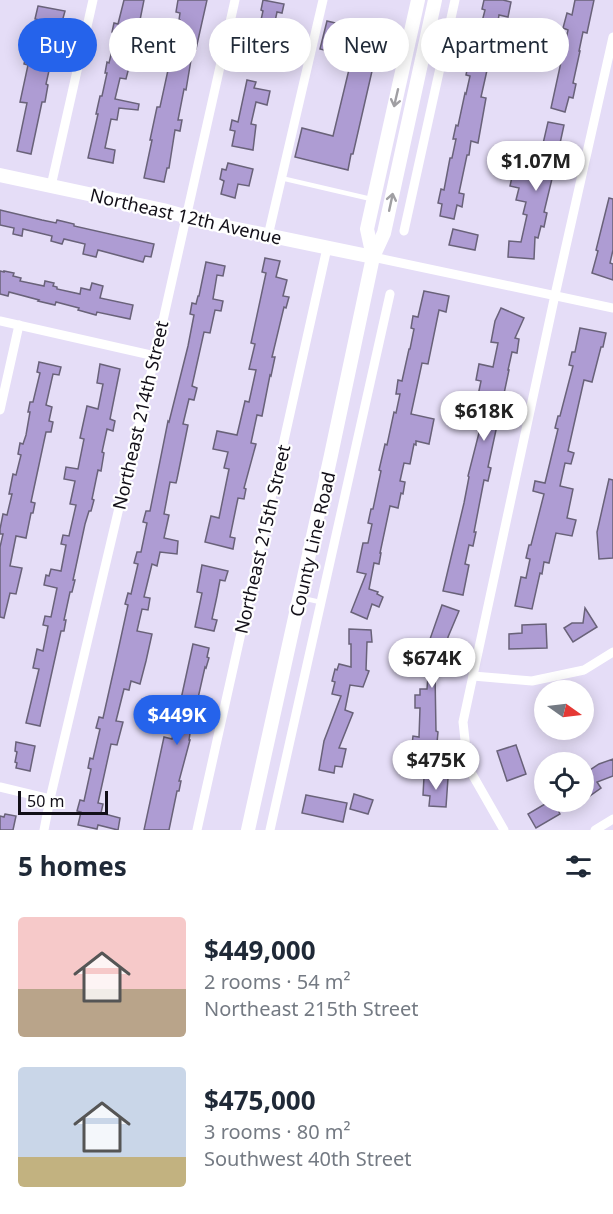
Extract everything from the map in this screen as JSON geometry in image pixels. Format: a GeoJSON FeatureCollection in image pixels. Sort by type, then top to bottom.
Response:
{"type":"FeatureCollection","features":[{"type":"Feature","properties":{"kind":"street"},"geometry":{"type":"LineString","coordinates":[[51,186],[93,0]]}},
{"type":"Feature","properties":{"kind":"street","name":"Northeast 214th Street"},"geometry":{"type":"LineString","coordinates":[[44,830],[155,356],[235,0]]}},
{"type":"Feature","properties":{"kind":"street"},"geometry":{"type":"LineString","coordinates":[[268,236],[323,0]]}},
{"type":"Feature","properties":{"kind":"street","name":"County Line Road"},"geometry":{"type":"LineString","coordinates":[[373,257],[368,229],[418,0]]}},
{"type":"Feature","properties":{"kind":"street","name":"County Line Road"},"geometry":{"type":"LineString","coordinates":[[248,830],[332,455],[373,257],[384,233],[435,0]]}},
{"type":"Feature","properties":{"kind":"street"},"geometry":{"type":"LineString","coordinates":[[404,231],[455,0]]}},
{"type":"Feature","properties":{"kind":"street"},"geometry":{"type":"LineString","coordinates":[[504,830],[468,767],[463,722],[613,37]]}},
{"type":"Feature","properties":{"kind":"street","name":"Northeast 12th Avenue"},"geometry":{"type":"LineString","coordinates":[[0,175],[213,224],[373,257]]}},
{"type":"Feature","properties":{"kind":"street","name":"Northeast 215th Street"},"geometry":{"type":"LineString","coordinates":[[197,830],[327,248]]}},
{"type":"Feature","properties":{"kind":"street"},"geometry":{"type":"LineString","coordinates":[[373,257],[613,308]]}},
{"type":"Feature","properties":{"kind":"street"},"geometry":{"type":"LineString","coordinates":[[270,830],[390,294]]}},
{"type":"Feature","properties":{"kind":"street"},"geometry":{"type":"LineString","coordinates":[[0,321],[155,356]]}},
{"type":"Feature","properties":{"kind":"street"},"geometry":{"type":"LineString","coordinates":[[0,410],[19,325]]}},
{"type":"Feature","properties":{"kind":"street"},"geometry":{"type":"LineString","coordinates":[[473,676],[532,681],[584,670],[613,652]]}},
{"type":"Feature","properties":{"kind":"street"},"geometry":{"type":"LineString","coordinates":[[0,787],[50,799]]}},
{"type":"Feature","properties":{"kind":"street"},"geometry":{"type":"LineString","coordinates":[[596,830],[613,819]]}},
{"type":"Feature","properties":{"kind":"lane"},"geometry":{"type":"LineString","coordinates":[[281,178],[374,200]]}},
{"type":"Feature","properties":{"kind":"lane"},"geometry":{"type":"LineString","coordinates":[[300,598],[320,603]]}},
{"type":"Feature","properties":{"kind":"building"},"geometry":{"type":"Polygon","coordinates":[[[124,0],[144,0],[140,18],[120,18],[124,0]]]}},
{"type":"Feature","properties":{"kind":"building"},"geometry":{"type":"Polygon","coordinates":[[[178,0],[207,0],[197,45],[197,18],[179,18],[180,13],[176,12],[178,0]]]}},
{"type":"Feature","properties":{"kind":"building"},"geometry":{"type":"Polygon","coordinates":[[[263,0],[284,4],[282,13],[277,12],[276,18],[261,18],[263,11],[261,10],[263,0]]]}},
{"type":"Feature","properties":{"kind":"building"},"geometry":{"type":"Polygon","coordinates":[[[484,0],[511,2],[508,17],[499,15],[498,18],[483,18],[485,10],[482,9],[484,0]]]}},
{"type":"Feature","properties":{"kind":"building"},"geometry":{"type":"Polygon","coordinates":[[[575,0],[594,0],[587,33],[583,32],[573,83],[576,84],[573,98],[569,97],[565,112],[551,108],[559,72],[569,72],[569,18],[566,18],[567,13],[572,15],[575,0]]]}},
{"type":"Feature","properties":{"kind":"building"},"geometry":{"type":"Polygon","coordinates":[[[38,6],[65,11],[63,18],[35,18],[38,6]]]}},
{"type":"Feature","properties":{"kind":"building"},"geometry":{"type":"Polygon","coordinates":[[[107,62],[109,72],[128,72],[126,79],[120,78],[115,99],[139,104],[138,110],[119,108],[117,120],[111,119],[105,148],[115,150],[113,163],[88,158],[100,96],[102,96],[107,73],[105,73],[107,62]]]}},
{"type":"Feature","properties":{"kind":"building"},"geometry":{"type":"Polygon","coordinates":[[[26,72],[49,72],[45,102],[42,102],[31,154],[17,151],[27,103],[20,102],[26,72]]]}},
{"type":"Feature","properties":{"kind":"building"},"geometry":{"type":"Polygon","coordinates":[[[168,72],[189,72],[178,120],[182,120],[180,131],[175,130],[169,168],[167,168],[164,182],[144,178],[157,107],[160,107],[168,72]]]}},
{"type":"Feature","properties":{"kind":"building"},"geometry":{"type":"Polygon","coordinates":[[[348,72],[372,72],[348,170],[295,157],[302,128],[333,136],[348,72]]]}},
{"type":"Feature","properties":{"kind":"building"},"geometry":{"type":"Polygon","coordinates":[[[467,72],[487,72],[481,97],[486,98],[478,143],[471,141],[469,155],[467,155],[459,193],[464,194],[462,207],[457,205],[454,219],[440,216],[442,204],[438,203],[441,189],[444,190],[456,139],[453,139],[456,125],[458,126],[470,76],[466,75],[467,72]]]}},
{"type":"Feature","properties":{"kind":"building"},"geometry":{"type":"Polygon","coordinates":[[[247,80],[256,82],[254,88],[270,91],[267,105],[256,102],[251,124],[256,125],[253,150],[232,146],[235,131],[230,130],[232,120],[238,122],[247,80]]]}},
{"type":"Feature","properties":{"kind":"building"},"geometry":{"type":"Polygon","coordinates":[[[548,122],[564,125],[558,162],[556,162],[544,212],[547,213],[544,227],[541,226],[538,238],[535,237],[534,259],[508,257],[509,241],[521,242],[527,215],[523,214],[526,202],[516,200],[519,188],[510,186],[514,168],[536,174],[548,122]]]}},
{"type":"Feature","properties":{"kind":"building"},"geometry":{"type":"Polygon","coordinates":[[[228,163],[253,169],[249,186],[238,184],[235,198],[221,194],[224,181],[220,179],[222,169],[226,170],[228,163]]]}},
{"type":"Feature","properties":{"kind":"building"},"geometry":{"type":"Polygon","coordinates":[[[609,198],[613,199],[613,250],[610,263],[613,264],[613,280],[592,273],[609,198]]]}},
{"type":"Feature","properties":{"kind":"building"},"geometry":{"type":"Polygon","coordinates":[[[0,210],[56,223],[57,220],[154,244],[151,257],[145,256],[143,262],[98,250],[96,257],[83,254],[85,244],[64,239],[62,244],[51,241],[52,236],[23,229],[22,236],[13,234],[14,228],[0,225],[0,210]]]}},
{"type":"Feature","properties":{"kind":"building"},"geometry":{"type":"Polygon","coordinates":[[[453,229],[478,235],[475,250],[449,245],[453,229]]]}},
{"type":"Feature","properties":{"kind":"building"},"geometry":{"type":"Polygon","coordinates":[[[265,258],[280,261],[276,277],[287,280],[283,296],[289,297],[286,308],[284,307],[272,357],[275,357],[262,416],[257,415],[251,443],[256,444],[244,488],[246,489],[244,499],[238,498],[230,537],[235,538],[233,549],[205,542],[211,516],[219,518],[229,469],[224,468],[228,452],[213,449],[217,431],[237,435],[245,401],[249,402],[256,370],[249,369],[255,344],[251,343],[266,273],[262,272],[265,258]]]}},
{"type":"Feature","properties":{"kind":"building"},"geometry":{"type":"Polygon","coordinates":[[[206,262],[225,266],[223,276],[217,275],[213,299],[223,301],[221,311],[215,310],[210,333],[204,332],[192,386],[197,388],[194,400],[189,399],[183,424],[188,425],[177,479],[176,483],[170,482],[164,514],[169,515],[164,538],[178,541],[177,554],[160,552],[157,566],[152,564],[144,597],[150,598],[148,610],[142,609],[137,631],[152,634],[146,661],[140,684],[131,681],[129,690],[124,689],[116,721],[123,722],[117,745],[111,744],[98,803],[103,804],[101,813],[120,818],[118,830],[98,825],[97,829],[78,825],[81,812],[77,811],[80,800],[84,801],[91,769],[88,768],[90,758],[93,759],[100,729],[96,728],[99,717],[103,718],[128,605],[125,604],[128,593],[131,594],[138,564],[134,563],[137,552],[141,552],[147,523],[143,522],[146,511],[150,511],[168,421],[188,346],[194,315],[190,314],[192,303],[196,304],[199,296],[206,262]]]}},
{"type":"Feature","properties":{"kind":"building"},"geometry":{"type":"Polygon","coordinates":[[[0,271],[14,273],[13,276],[21,278],[20,281],[44,286],[45,281],[54,283],[53,286],[57,289],[80,294],[81,288],[90,290],[92,283],[103,286],[100,298],[133,305],[130,319],[97,312],[96,315],[78,310],[79,308],[56,302],[55,305],[9,292],[8,296],[0,294],[0,271]]]}},
{"type":"Feature","properties":{"kind":"building"},"geometry":{"type":"Polygon","coordinates":[[[424,291],[449,296],[446,312],[439,310],[428,364],[422,363],[411,414],[434,419],[429,444],[416,441],[410,464],[404,463],[400,481],[405,482],[403,494],[401,493],[398,508],[390,506],[379,564],[374,563],[369,589],[378,592],[377,594],[383,597],[379,607],[372,604],[367,619],[351,612],[366,574],[357,572],[363,543],[368,543],[372,524],[368,523],[371,509],[373,509],[385,444],[387,445],[400,394],[396,394],[398,380],[402,381],[410,349],[414,329],[411,328],[413,316],[418,317],[424,291]]]}},
{"type":"Feature","properties":{"kind":"building"},"geometry":{"type":"Polygon","coordinates":[[[501,308],[524,318],[515,338],[519,339],[517,353],[512,352],[502,403],[505,404],[502,417],[499,416],[488,467],[491,468],[488,481],[484,480],[473,546],[469,545],[465,564],[469,565],[463,595],[443,591],[481,425],[483,412],[475,410],[481,381],[476,380],[479,364],[493,367],[498,343],[491,342],[495,321],[501,308]]]}},
{"type":"Feature","properties":{"kind":"building"},"geometry":{"type":"Polygon","coordinates":[[[580,328],[606,333],[592,382],[584,380],[568,451],[574,453],[571,464],[565,463],[560,486],[573,489],[567,518],[576,520],[572,536],[556,533],[549,563],[544,562],[542,574],[540,573],[532,609],[515,606],[521,577],[526,578],[530,559],[526,558],[544,494],[533,491],[535,481],[545,483],[558,429],[555,428],[573,366],[569,365],[572,352],[575,352],[580,328]]]}},
{"type":"Feature","properties":{"kind":"building"},"geometry":{"type":"Polygon","coordinates":[[[39,362],[61,367],[59,375],[53,374],[46,405],[52,407],[49,421],[53,422],[51,432],[46,432],[31,502],[35,503],[33,513],[31,513],[26,538],[16,536],[10,566],[22,568],[16,594],[10,593],[4,618],[0,617],[0,547],[3,534],[0,534],[0,529],[3,514],[7,515],[12,494],[9,494],[13,474],[16,475],[21,455],[18,454],[20,443],[23,444],[26,435],[30,402],[33,402],[40,373],[37,372],[39,362]]]}},
{"type":"Feature","properties":{"kind":"building"},"geometry":{"type":"Polygon","coordinates":[[[100,364],[120,369],[110,419],[115,421],[113,431],[107,429],[101,471],[98,470],[92,499],[94,500],[85,524],[73,580],[75,580],[64,620],[66,620],[64,631],[61,631],[40,726],[26,723],[39,669],[33,668],[37,649],[43,651],[48,626],[43,625],[45,616],[51,617],[57,588],[44,585],[46,575],[49,576],[51,569],[61,571],[66,545],[61,544],[63,535],[69,536],[76,505],[70,504],[75,481],[64,479],[66,467],[78,469],[84,439],[80,438],[87,406],[98,409],[103,384],[97,383],[100,364]]]}},
{"type":"Feature","properties":{"kind":"building"},"geometry":{"type":"Polygon","coordinates":[[[609,479],[613,480],[613,558],[599,559],[597,532],[609,479]]]}},
{"type":"Feature","properties":{"kind":"building"},"geometry":{"type":"Polygon","coordinates":[[[202,565],[228,571],[225,581],[220,580],[212,619],[217,620],[214,631],[195,627],[202,593],[197,592],[202,565]]]}},
{"type":"Feature","properties":{"kind":"building"},"geometry":{"type":"Polygon","coordinates":[[[442,605],[459,611],[448,637],[444,675],[435,674],[436,731],[438,732],[437,743],[440,744],[438,757],[434,757],[433,765],[410,762],[413,736],[419,737],[420,708],[415,708],[415,695],[420,695],[420,689],[427,689],[429,663],[422,663],[424,641],[429,642],[442,605]]]}},
{"type":"Feature","properties":{"kind":"building"},"geometry":{"type":"Polygon","coordinates":[[[585,608],[597,627],[573,642],[564,628],[572,623],[583,623],[585,608]]]}},
{"type":"Feature","properties":{"kind":"building"},"geometry":{"type":"Polygon","coordinates":[[[546,624],[547,648],[509,649],[509,634],[522,633],[522,625],[546,624]]]}},
{"type":"Feature","properties":{"kind":"building"},"geometry":{"type":"Polygon","coordinates":[[[349,629],[371,630],[372,642],[367,642],[366,670],[369,671],[363,687],[350,685],[345,710],[353,713],[339,748],[346,749],[342,767],[335,766],[334,773],[319,770],[324,741],[341,696],[332,694],[335,669],[337,670],[339,664],[351,667],[349,629]]]}},
{"type":"Feature","properties":{"kind":"building"},"geometry":{"type":"Polygon","coordinates":[[[193,644],[209,648],[207,657],[209,658],[191,727],[169,830],[144,830],[164,737],[172,739],[178,712],[173,711],[176,698],[181,699],[193,644]]]}},
{"type":"Feature","properties":{"kind":"building"},"geometry":{"type":"Polygon","coordinates":[[[16,742],[35,746],[30,771],[16,768],[16,742]]]}},
{"type":"Feature","properties":{"kind":"building"},"geometry":{"type":"Polygon","coordinates":[[[516,745],[526,774],[507,781],[497,751],[516,745]]]}},
{"type":"Feature","properties":{"kind":"building"},"geometry":{"type":"Polygon","coordinates":[[[613,759],[613,776],[597,782],[601,788],[594,793],[594,767],[613,759]]]}},
{"type":"Feature","properties":{"kind":"building"},"geometry":{"type":"Polygon","coordinates":[[[424,777],[448,778],[446,807],[429,806],[430,796],[423,795],[424,777]]]}},
{"type":"Feature","properties":{"kind":"building"},"geometry":{"type":"Polygon","coordinates":[[[354,794],[373,800],[368,814],[350,809],[354,794]]]}},
{"type":"Feature","properties":{"kind":"building"},"geometry":{"type":"Polygon","coordinates":[[[306,795],[347,803],[343,822],[302,813],[306,795]]]}},
{"type":"Feature","properties":{"kind":"building"},"geometry":{"type":"Polygon","coordinates":[[[534,810],[559,812],[560,814],[536,828],[528,814],[534,810]]]}},
{"type":"Feature","properties":{"kind":"building"},"geometry":{"type":"Polygon","coordinates":[[[5,814],[16,816],[13,830],[0,830],[0,816],[4,817],[5,814]]]}}]}
